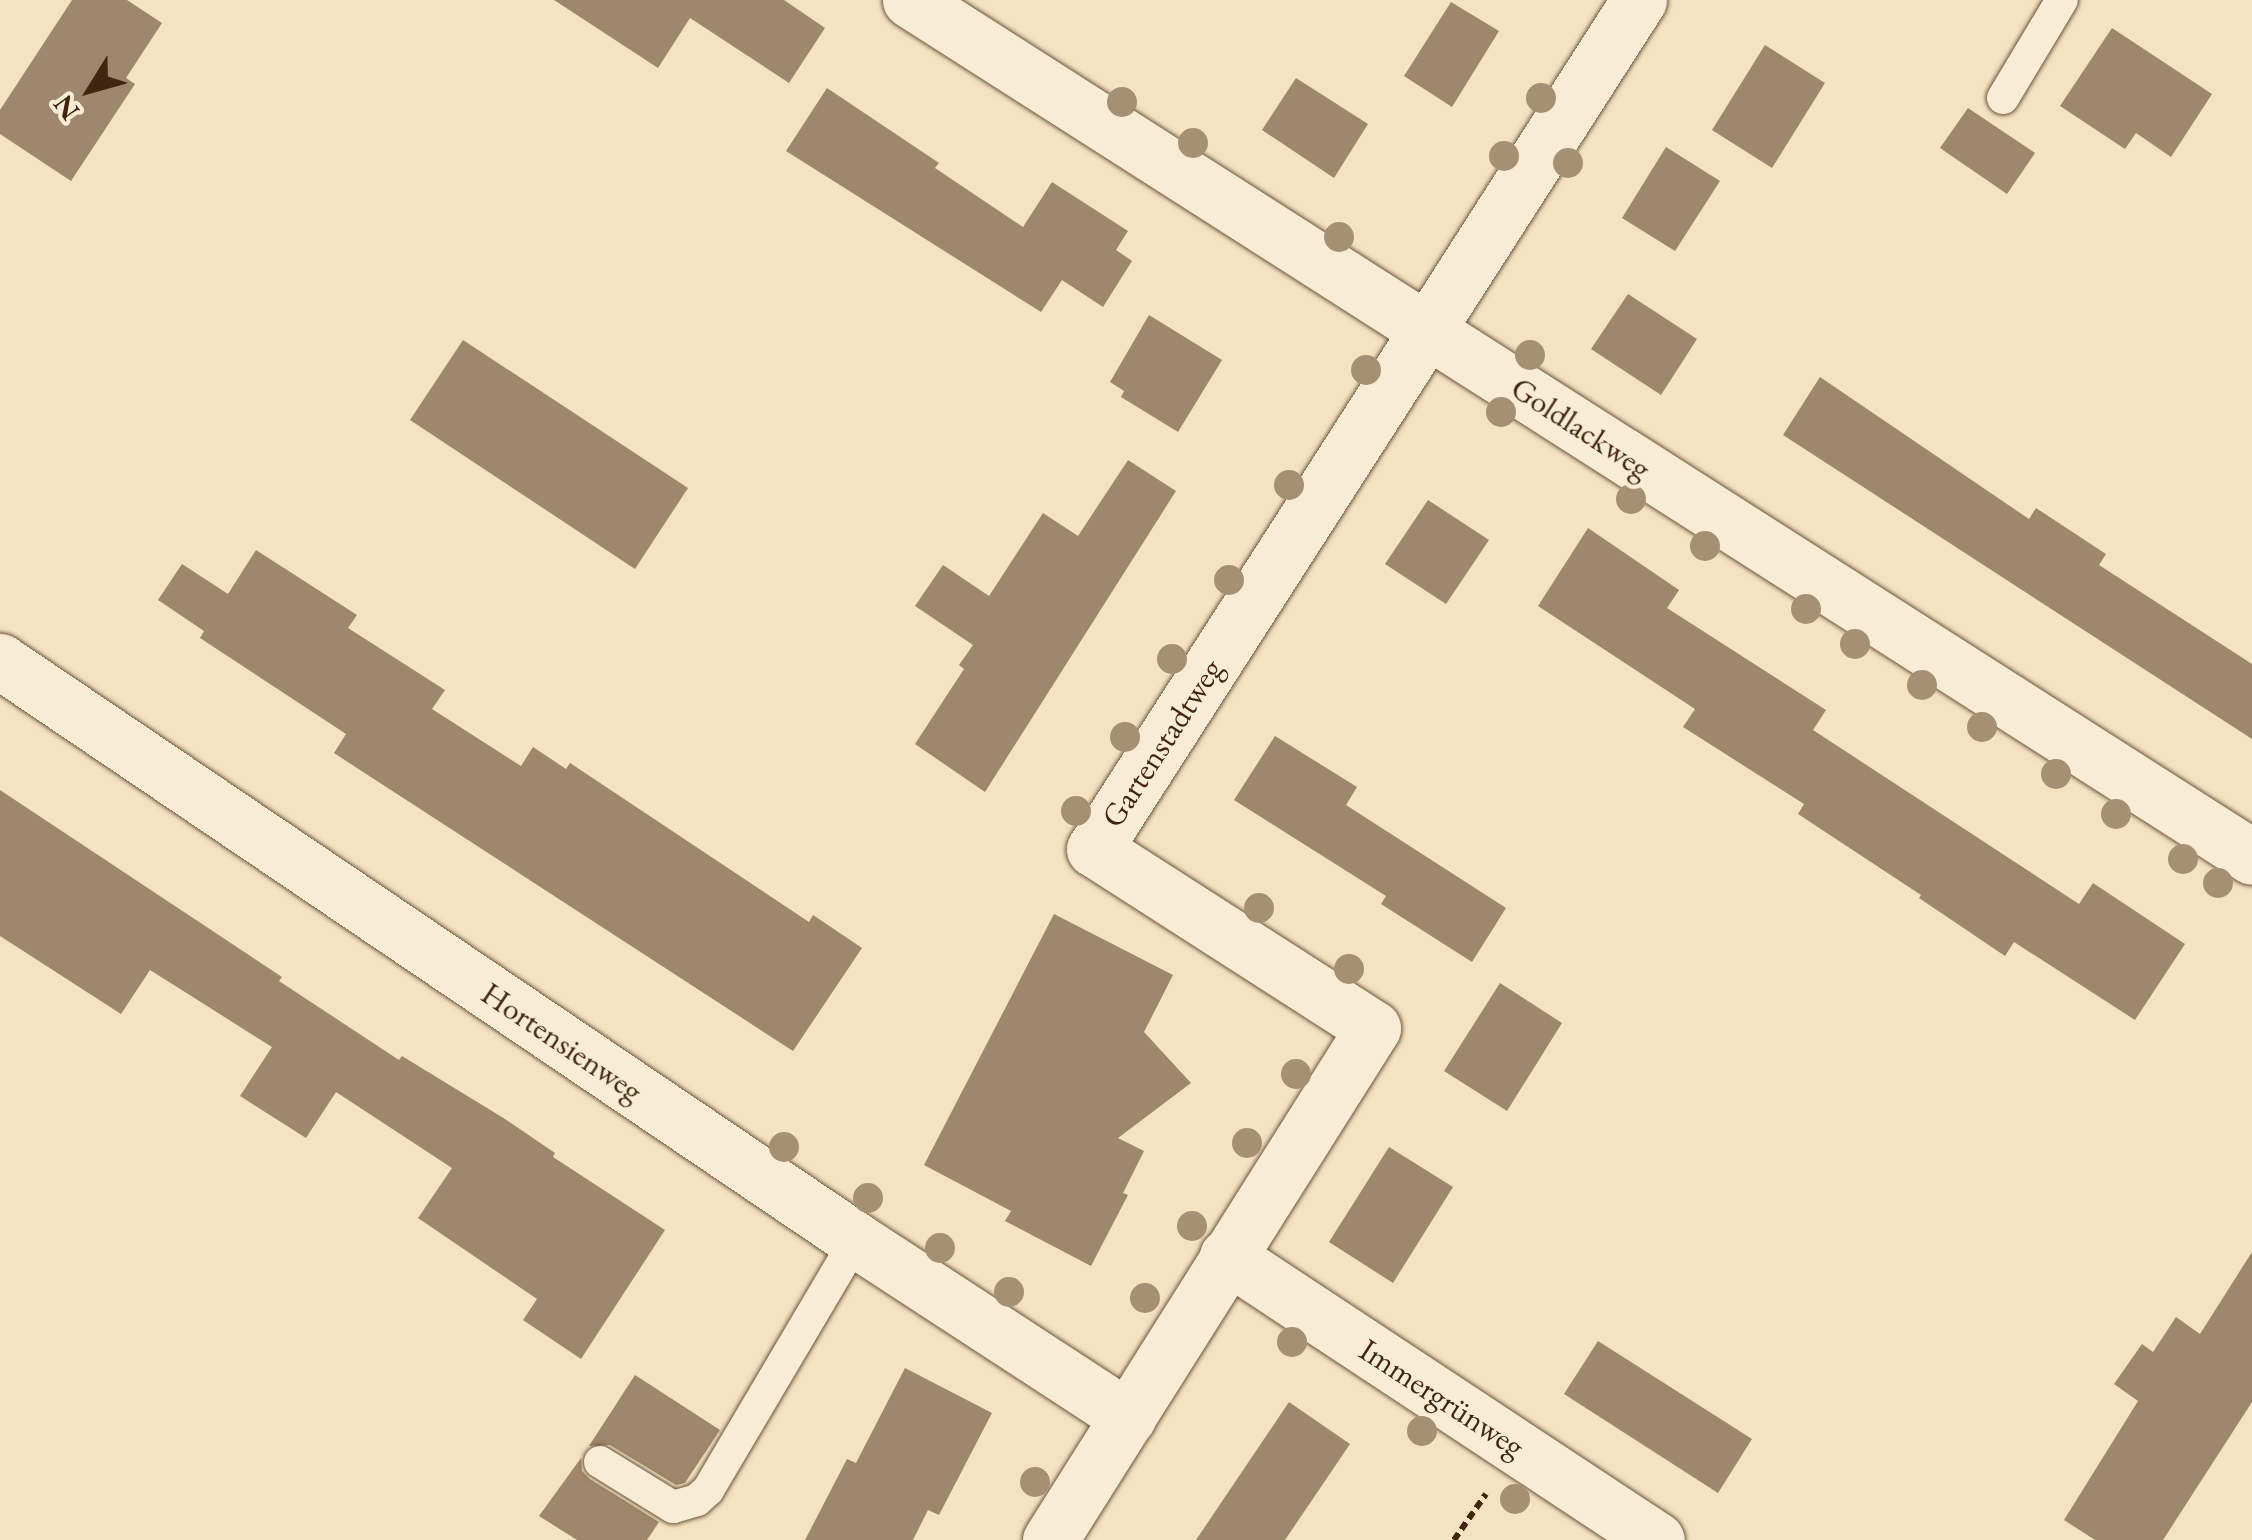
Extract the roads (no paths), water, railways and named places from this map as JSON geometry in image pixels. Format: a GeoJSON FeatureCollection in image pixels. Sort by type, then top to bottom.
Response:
{"type":"FeatureCollection","features":[{"type":"Feature","properties":{"kind":"street","name":"Goldlackweg"},"geometry":{"type":"LineString","coordinates":[[910,0],[2252,858]]}},
{"type":"Feature","properties":{"kind":"street","name":"Gartenstadtweg"},"geometry":{"type":"LineString","coordinates":[[1050,1540],[1373,1028],[1094,849],[1639,0]]}},
{"type":"Feature","properties":{"kind":"street","name":"Hortensienweg"},"geometry":{"type":"LineString","coordinates":[[0,661],[856,1240],[1128,1417]]}},
{"type":"Feature","properties":{"kind":"street","name":"Immergrünweg"},"geometry":{"type":"LineString","coordinates":[[1227,1256],[1656,1540]]}},
{"type":"Feature","properties":{"kind":"lane"},"geometry":{"type":"LineString","coordinates":[[2003,98],[2062,0]]}},
{"type":"Feature","properties":{"kind":"lane"},"geometry":{"type":"LineString","coordinates":[[600,1462],[673,1508],[697,1500],[708,1490],[856,1240]]}}]}
